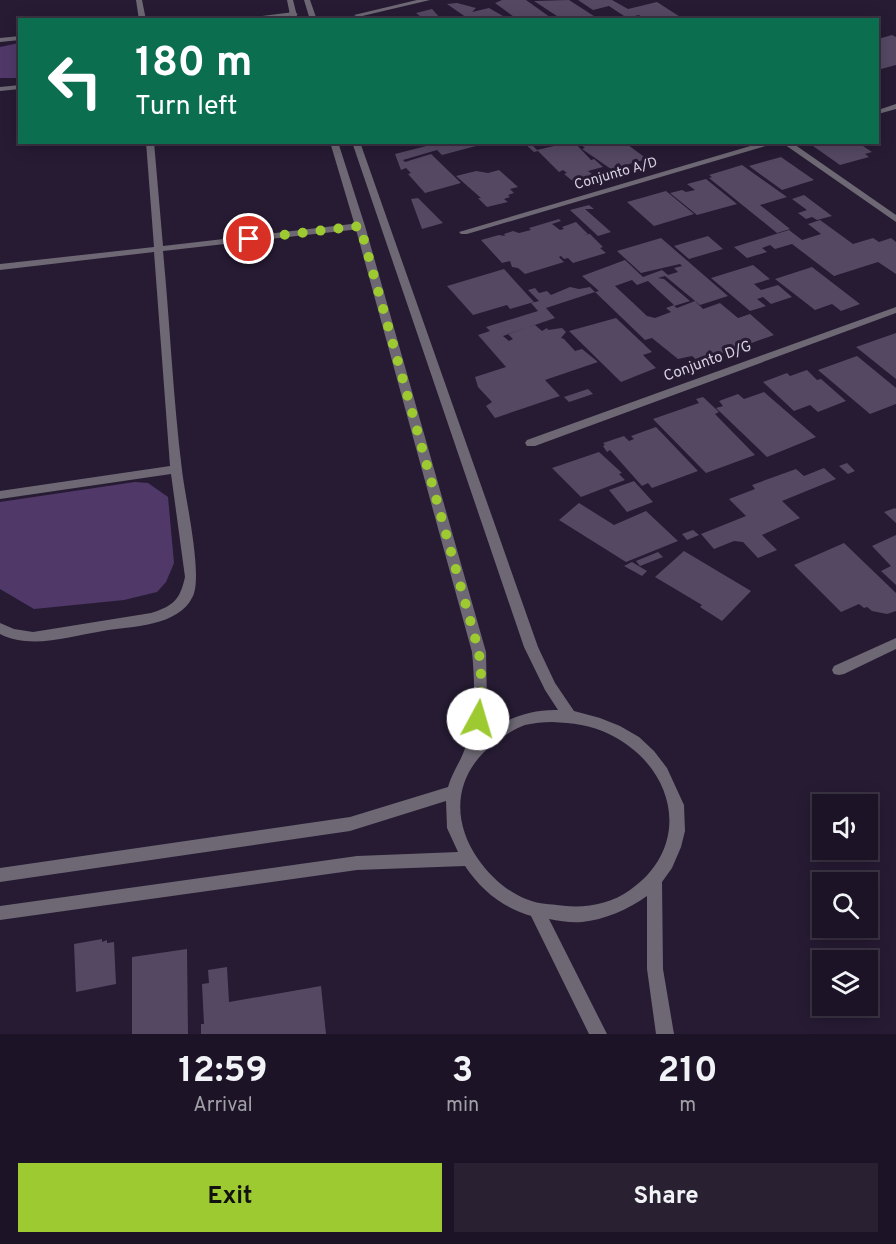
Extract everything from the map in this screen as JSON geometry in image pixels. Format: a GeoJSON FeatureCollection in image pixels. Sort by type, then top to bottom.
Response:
{"type":"FeatureCollection","features":[{"type":"Feature","properties":{"kind":"street"},"geometry":{"type":"LineString","coordinates":[[139,0],[143,18]]}},
{"type":"Feature","properties":{"kind":"street"},"geometry":{"type":"LineString","coordinates":[[274,18],[295,17],[290,0]]}},
{"type":"Feature","properties":{"kind":"street"},"geometry":{"type":"LineString","coordinates":[[307,0],[313,18]]}},
{"type":"Feature","properties":{"kind":"street"},"geometry":{"type":"LineString","coordinates":[[358,15],[427,0]]}},
{"type":"Feature","properties":{"kind":"street"},"geometry":{"type":"LineString","coordinates":[[0,40],[18,38]]}},
{"type":"Feature","properties":{"kind":"street"},"geometry":{"type":"LineString","coordinates":[[0,89],[18,87]]}},
{"type":"Feature","properties":{"kind":"street"},"geometry":{"type":"LineString","coordinates":[[879,112],[896,106]]}},
{"type":"Feature","properties":{"kind":"street"},"geometry":{"type":"LineString","coordinates":[[0,628],[12,634],[33,637],[152,618],[172,610],[187,595],[191,577],[176,469],[150,144]]}},
{"type":"Feature","properties":{"kind":"street"},"geometry":{"type":"LineString","coordinates":[[335,144],[360,226],[479,652],[482,686],[478,719],[470,755],[453,792],[454,826],[467,859],[485,881],[509,898],[536,910],[580,915],[622,905],[655,882],[675,849],[678,812],[666,777],[641,746],[608,725],[569,716],[531,718],[496,732],[470,755]]}},
{"type":"Feature","properties":{"kind":"street"},"geometry":{"type":"LineString","coordinates":[[357,144],[531,647],[550,686],[569,716]]}},
{"type":"Feature","properties":{"kind":"street","name":"Conjunto A/D"},"geometry":{"type":"LineString","coordinates":[[464,232],[768,144]]}},
{"type":"Feature","properties":{"kind":"street"},"geometry":{"type":"LineString","coordinates":[[788,144],[896,219]]}},
{"type":"Feature","properties":{"kind":"street"},"geometry":{"type":"LineString","coordinates":[[0,267],[360,226]]}},
{"type":"Feature","properties":{"kind":"street","name":"Conjunto D/G"},"geometry":{"type":"LineString","coordinates":[[531,443],[896,310]]}},
{"type":"Feature","properties":{"kind":"street"},"geometry":{"type":"LineString","coordinates":[[0,495],[176,469]]}},
{"type":"Feature","properties":{"kind":"street"},"geometry":{"type":"LineString","coordinates":[[839,670],[896,643]]}},
{"type":"Feature","properties":{"kind":"street"},"geometry":{"type":"LineString","coordinates":[[0,875],[350,824],[453,792]]}},
{"type":"Feature","properties":{"kind":"street"},"geometry":{"type":"LineString","coordinates":[[0,913],[357,863],[467,859]]}},
{"type":"Feature","properties":{"kind":"street"},"geometry":{"type":"LineString","coordinates":[[655,882],[655,969],[665,1034]]}},
{"type":"Feature","properties":{"kind":"street"},"geometry":{"type":"LineString","coordinates":[[536,910],[598,1034]]}},
{"type":"Feature","properties":{"kind":"shaded area"},"geometry":{"type":"Polygon","coordinates":[[[18,43],[18,78],[0,78],[0,47],[18,43]]]}},
{"type":"Feature","properties":{"kind":"shaded area"},"geometry":{"type":"Polygon","coordinates":[[[135,482],[148,483],[168,497],[174,563],[166,582],[157,592],[124,600],[34,609],[0,589],[0,502],[135,482]]]}},
{"type":"Feature","properties":{"kind":"building"},"geometry":{"type":"Polygon","coordinates":[[[502,0],[526,0],[551,18],[515,18],[495,3],[502,0]]]}},
{"type":"Feature","properties":{"kind":"building"},"geometry":{"type":"Polygon","coordinates":[[[569,0],[597,18],[560,18],[534,1],[569,0]]]}},
{"type":"Feature","properties":{"kind":"building"},"geometry":{"type":"Polygon","coordinates":[[[578,0],[612,0],[628,9],[657,2],[682,18],[643,18],[639,15],[627,18],[609,6],[593,10],[578,0]]]}},
{"type":"Feature","properties":{"kind":"building"},"geometry":{"type":"Polygon","coordinates":[[[457,3],[476,8],[472,12],[489,8],[506,18],[467,18],[447,4],[457,3]]]}},
{"type":"Feature","properties":{"kind":"building"},"geometry":{"type":"Polygon","coordinates":[[[432,9],[440,18],[422,18],[416,13],[432,9]]]}},
{"type":"Feature","properties":{"kind":"building"},"geometry":{"type":"Polygon","coordinates":[[[892,35],[896,37],[896,65],[879,68],[879,39],[892,35]]]}},
{"type":"Feature","properties":{"kind":"building"},"geometry":{"type":"Polygon","coordinates":[[[434,144],[474,144],[476,146],[442,155],[437,150],[403,160],[405,162],[431,154],[461,183],[425,193],[408,174],[411,173],[406,168],[401,170],[395,154],[434,144]]]}},
{"type":"Feature","properties":{"kind":"building"},"geometry":{"type":"Polygon","coordinates":[[[525,144],[531,144],[537,150],[554,146],[552,144],[576,144],[591,160],[594,159],[603,167],[588,171],[596,177],[575,183],[564,174],[567,173],[563,170],[559,172],[538,151],[534,152],[525,144]]]}},
{"type":"Feature","properties":{"kind":"building"},"geometry":{"type":"Polygon","coordinates":[[[580,144],[627,144],[647,159],[611,169],[582,149],[585,148],[580,144]]]}},
{"type":"Feature","properties":{"kind":"building"},"geometry":{"type":"Polygon","coordinates":[[[860,144],[872,152],[865,154],[869,157],[840,165],[813,146],[860,144]]]}},
{"type":"Feature","properties":{"kind":"building"},"geometry":{"type":"Polygon","coordinates":[[[781,157],[814,180],[782,190],[749,166],[781,157]]]}},
{"type":"Feature","properties":{"kind":"building"},"geometry":{"type":"Polygon","coordinates":[[[742,165],[787,197],[760,205],[790,229],[777,233],[709,178],[712,177],[709,175],[742,165]]]}},
{"type":"Feature","properties":{"kind":"building"},"geometry":{"type":"Polygon","coordinates":[[[499,170],[518,187],[510,189],[514,193],[504,199],[508,202],[487,207],[478,198],[481,198],[456,176],[476,171],[488,173],[499,170]]]}},
{"type":"Feature","properties":{"kind":"building"},"geometry":{"type":"Polygon","coordinates":[[[706,179],[737,204],[697,215],[670,193],[695,190],[687,184],[706,179]]]}},
{"type":"Feature","properties":{"kind":"building"},"geometry":{"type":"Polygon","coordinates":[[[666,191],[694,214],[654,226],[627,202],[666,191]]]}},
{"type":"Feature","properties":{"kind":"building"},"geometry":{"type":"Polygon","coordinates":[[[804,195],[832,216],[817,220],[812,217],[806,219],[798,213],[807,210],[792,199],[804,195]]]}},
{"type":"Feature","properties":{"kind":"building"},"geometry":{"type":"Polygon","coordinates":[[[418,198],[443,223],[422,229],[411,199],[418,198]]]}},
{"type":"Feature","properties":{"kind":"building"},"geometry":{"type":"Polygon","coordinates":[[[589,205],[594,209],[585,209],[611,232],[598,236],[570,210],[589,205]]]}},
{"type":"Feature","properties":{"kind":"building"},"geometry":{"type":"Polygon","coordinates":[[[559,219],[561,221],[552,224],[560,230],[576,222],[588,234],[583,235],[590,234],[606,253],[573,263],[561,256],[559,257],[564,262],[525,274],[518,268],[512,267],[510,261],[502,263],[481,240],[499,235],[505,236],[504,234],[513,231],[519,233],[531,230],[529,228],[559,219]]]}},
{"type":"Feature","properties":{"kind":"building"},"geometry":{"type":"Polygon","coordinates":[[[820,220],[853,244],[873,238],[879,242],[891,238],[896,242],[896,274],[878,262],[834,276],[792,244],[775,249],[770,245],[762,248],[767,252],[747,258],[734,247],[789,230],[802,240],[821,234],[808,224],[820,220]]]}},
{"type":"Feature","properties":{"kind":"building"},"geometry":{"type":"Polygon","coordinates":[[[708,236],[723,249],[689,259],[674,246],[708,236]]]}},
{"type":"Feature","properties":{"kind":"building"},"geometry":{"type":"Polygon","coordinates":[[[661,238],[728,296],[700,305],[665,276],[658,278],[664,279],[690,301],[674,306],[677,308],[695,301],[703,309],[720,303],[738,318],[750,314],[774,335],[699,362],[692,356],[678,359],[652,338],[645,340],[595,292],[599,291],[582,276],[625,260],[643,277],[662,270],[668,275],[678,272],[674,268],[682,266],[680,264],[641,273],[617,251],[661,238]],[[632,280],[615,286],[647,316],[655,318],[671,312],[666,308],[674,305],[648,281],[637,285],[632,280]]]}},
{"type":"Feature","properties":{"kind":"building"},"geometry":{"type":"Polygon","coordinates":[[[753,265],[770,279],[754,284],[761,290],[778,285],[792,297],[771,304],[763,297],[757,299],[766,306],[750,311],[711,278],[753,265]]]}},
{"type":"Feature","properties":{"kind":"building"},"geometry":{"type":"Polygon","coordinates":[[[812,267],[860,304],[841,311],[832,304],[815,310],[775,279],[812,267]]]}},
{"type":"Feature","properties":{"kind":"building"},"geometry":{"type":"Polygon","coordinates":[[[504,269],[534,302],[510,309],[507,305],[473,315],[447,286],[504,269]]]}},
{"type":"Feature","properties":{"kind":"building"},"geometry":{"type":"Polygon","coordinates":[[[570,287],[579,289],[590,287],[595,292],[546,308],[555,318],[529,327],[535,325],[542,331],[547,328],[548,330],[562,328],[566,332],[561,338],[575,351],[582,349],[598,362],[545,380],[560,396],[495,418],[486,406],[492,402],[478,387],[475,377],[506,367],[478,335],[490,331],[486,327],[538,311],[531,303],[539,301],[528,290],[535,288],[539,293],[547,291],[551,295],[570,287]],[[508,334],[503,336],[509,341],[513,339],[508,334]]]}},
{"type":"Feature","properties":{"kind":"building"},"geometry":{"type":"Polygon","coordinates":[[[616,318],[652,352],[643,355],[656,368],[621,382],[569,331],[616,318]]]}},
{"type":"Feature","properties":{"kind":"building"},"geometry":{"type":"Polygon","coordinates":[[[896,333],[896,379],[856,347],[896,333]]]}},
{"type":"Feature","properties":{"kind":"building"},"geometry":{"type":"Polygon","coordinates":[[[857,356],[896,388],[896,404],[870,414],[818,370],[857,356]]]}},
{"type":"Feature","properties":{"kind":"building"},"geometry":{"type":"Polygon","coordinates":[[[807,370],[846,401],[818,412],[810,405],[794,411],[763,382],[787,373],[790,376],[807,370]]]}},
{"type":"Feature","properties":{"kind":"building"},"geometry":{"type":"Polygon","coordinates":[[[588,389],[593,394],[569,402],[564,397],[588,389]]]}},
{"type":"Feature","properties":{"kind":"building"},"geometry":{"type":"Polygon","coordinates":[[[764,392],[816,437],[767,457],[716,408],[723,406],[719,401],[738,394],[744,399],[764,392]]]}},
{"type":"Feature","properties":{"kind":"building"},"geometry":{"type":"Polygon","coordinates":[[[703,397],[719,412],[715,414],[755,455],[706,473],[653,419],[699,403],[696,399],[703,397]]]}},
{"type":"Feature","properties":{"kind":"building"},"geometry":{"type":"Polygon","coordinates":[[[656,427],[698,471],[652,488],[648,483],[642,486],[610,450],[607,452],[603,443],[624,436],[629,441],[634,439],[631,436],[656,427]]]}},
{"type":"Feature","properties":{"kind":"building"},"geometry":{"type":"Polygon","coordinates":[[[599,452],[622,473],[619,474],[625,480],[581,497],[552,468],[599,452]]]}},
{"type":"Feature","properties":{"kind":"building"},"geometry":{"type":"Polygon","coordinates":[[[847,463],[855,471],[848,474],[839,466],[847,463]]]}},
{"type":"Feature","properties":{"kind":"building"},"geometry":{"type":"Polygon","coordinates":[[[824,468],[836,479],[782,501],[800,518],[762,535],[777,550],[758,558],[743,542],[734,541],[714,549],[701,534],[746,516],[729,499],[755,489],[752,485],[796,469],[804,476],[824,468]]]}},
{"type":"Feature","properties":{"kind":"building"},"geometry":{"type":"Polygon","coordinates":[[[634,481],[653,502],[627,512],[609,490],[634,481]]]}},
{"type":"Feature","properties":{"kind":"building"},"geometry":{"type":"Polygon","coordinates":[[[579,503],[614,525],[646,511],[678,541],[626,562],[559,520],[579,503]]]}},
{"type":"Feature","properties":{"kind":"building"},"geometry":{"type":"Polygon","coordinates":[[[896,509],[896,523],[884,512],[896,509]]]}},
{"type":"Feature","properties":{"kind":"building"},"geometry":{"type":"Polygon","coordinates":[[[693,530],[699,535],[687,540],[682,534],[693,530]]]}},
{"type":"Feature","properties":{"kind":"building"},"geometry":{"type":"Polygon","coordinates":[[[896,535],[896,585],[881,571],[891,566],[872,546],[896,535]]]}},
{"type":"Feature","properties":{"kind":"building"},"geometry":{"type":"Polygon","coordinates":[[[844,543],[896,593],[896,611],[887,614],[872,611],[859,604],[841,612],[794,565],[844,543]]]}},
{"type":"Feature","properties":{"kind":"building"},"geometry":{"type":"Polygon","coordinates":[[[684,551],[751,591],[722,621],[700,607],[702,605],[655,577],[684,551]]]}},
{"type":"Feature","properties":{"kind":"building"},"geometry":{"type":"Polygon","coordinates":[[[658,552],[663,557],[640,566],[636,561],[658,552]]]}},
{"type":"Feature","properties":{"kind":"building"},"geometry":{"type":"Polygon","coordinates":[[[632,562],[647,571],[642,576],[624,566],[632,562]]]}},
{"type":"Feature","properties":{"kind":"building"},"geometry":{"type":"Polygon","coordinates":[[[102,939],[102,942],[107,940],[107,943],[114,942],[116,984],[76,992],[74,944],[102,939]]]}},
{"type":"Feature","properties":{"kind":"building"},"geometry":{"type":"Polygon","coordinates":[[[187,949],[188,1034],[132,1034],[132,957],[187,949]]]}},
{"type":"Feature","properties":{"kind":"building"},"geometry":{"type":"Polygon","coordinates":[[[227,967],[229,1002],[321,986],[326,1034],[201,1034],[201,1024],[204,1024],[202,984],[209,983],[208,970],[227,967]]]}},
{"type":"Feature","properties":{"kind":"route"},"geometry":{"type":"LineString","coordinates":[[249,239],[360,226],[479,652],[482,686],[478,719]]}}]}
